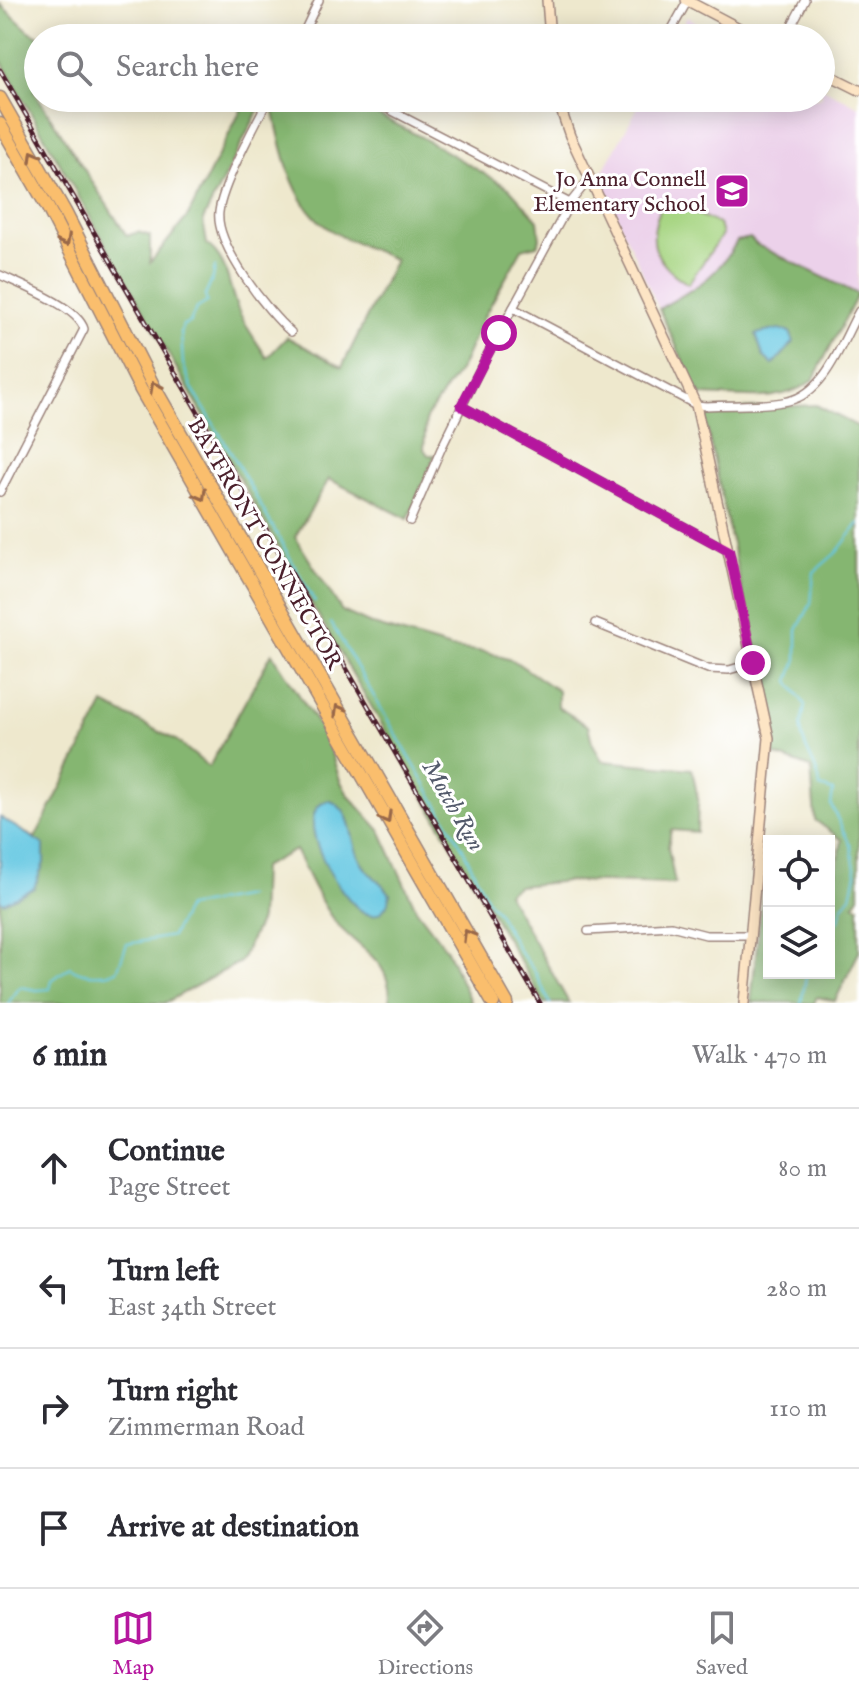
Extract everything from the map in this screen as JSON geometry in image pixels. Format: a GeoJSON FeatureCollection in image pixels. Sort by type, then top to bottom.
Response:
{"type":"FeatureCollection","features":[{"type":"Feature","properties":{"kind":"highway","name":"BAYFRONT CONNECTOR"},"geometry":{"type":"LineString","coordinates":[[0,98],[65,212],[153,385],[507,1003]]}},
{"type":"Feature","properties":{"kind":"highway","name":"BAYFRONT CONNECTOR"},"geometry":{"type":"LineString","coordinates":[[0,124],[48,208],[149,403],[493,1003]]}},
{"type":"Feature","properties":{"kind":"street"},"geometry":{"type":"LineString","coordinates":[[308,24],[319,0]]}},
{"type":"Feature","properties":{"kind":"street"},"geometry":{"type":"LineString","coordinates":[[547,0],[549,24]]}},
{"type":"Feature","properties":{"kind":"street"},"geometry":{"type":"LineString","coordinates":[[674,24],[687,0],[732,24]]}},
{"type":"Feature","properties":{"kind":"street"},"geometry":{"type":"LineString","coordinates":[[792,24],[805,0]]}},
{"type":"Feature","properties":{"kind":"street"},"geometry":{"type":"LineString","coordinates":[[835,78],[859,90]]}},
{"type":"Feature","properties":{"kind":"street"},"geometry":{"type":"LineString","coordinates":[[262,112],[223,199],[219,211],[221,229],[244,276],[291,332]]}},
{"type":"Feature","properties":{"kind":"street"},"geometry":{"type":"LineString","coordinates":[[394,112],[570,203]]}},
{"type":"Feature","properties":{"kind":"street"},"geometry":{"type":"LineString","coordinates":[[562,112],[570,136],[696,405],[753,663],[769,748],[744,1003]]}},
{"type":"Feature","properties":{"kind":"street"},"geometry":{"type":"LineString","coordinates":[[410,521],[461,406],[570,203],[590,178]]}},
{"type":"Feature","properties":{"kind":"street"},"geometry":{"type":"LineString","coordinates":[[0,275],[69,311],[83,325],[82,334],[0,492]]}},
{"type":"Feature","properties":{"kind":"street"},"geometry":{"type":"LineString","coordinates":[[513,308],[696,405],[781,403],[809,392],[825,371],[859,311]]}},
{"type":"Feature","properties":{"kind":"street"},"geometry":{"type":"LineString","coordinates":[[461,406],[729,551]]}},
{"type":"Feature","properties":{"kind":"street"},"geometry":{"type":"LineString","coordinates":[[595,623],[708,669],[729,670],[753,663]]}},
{"type":"Feature","properties":{"kind":"street"},"geometry":{"type":"LineString","coordinates":[[588,931],[671,926],[706,935],[751,935]]}},
{"type":"Feature","properties":{"kind":"shaded area"},"geometry":{"type":"Polygon","coordinates":[[[687,17],[696,24],[683,24],[687,17]]]}},
{"type":"Feature","properties":{"kind":"shaded area","name":"Jo Anna Connell Elementary School"},"geometry":{"type":"Polygon","coordinates":[[[835,94],[859,107],[858,294],[771,252],[737,241],[724,264],[704,283],[659,309],[599,178],[635,112],[835,112],[835,94]]]}},
{"type":"Feature","properties":{"kind":"green space"},"geometry":{"type":"Polygon","coordinates":[[[0,4],[24,26],[24,101],[0,59],[0,4]]]}},
{"type":"Feature","properties":{"kind":"green space"},"geometry":{"type":"Polygon","coordinates":[[[30,112],[47,112],[127,236],[138,232],[150,236],[150,263],[188,216],[240,112],[257,112],[203,220],[207,244],[224,265],[240,314],[267,358],[287,337],[342,367],[395,260],[332,231],[306,206],[284,157],[274,112],[372,112],[509,188],[538,220],[540,239],[537,245],[522,249],[482,320],[462,366],[426,418],[424,449],[428,455],[435,455],[408,519],[329,479],[295,537],[342,611],[373,625],[451,648],[487,652],[514,661],[558,691],[558,707],[588,726],[602,761],[692,769],[698,799],[697,832],[671,830],[668,847],[675,884],[569,881],[518,886],[507,893],[569,1003],[544,1003],[30,112]]]}},
{"type":"Feature","properties":{"kind":"green space"},"geometry":{"type":"Polygon","coordinates":[[[665,199],[719,224],[722,235],[688,284],[666,266],[655,248],[655,226],[665,199]]]}},
{"type":"Feature","properties":{"kind":"green space"},"geometry":{"type":"Polygon","coordinates":[[[750,238],[757,245],[858,294],[813,380],[801,388],[760,397],[702,395],[659,309],[704,281],[721,265],[737,241],[750,238]]]}},
{"type":"Feature","properties":{"kind":"green space"},"geometry":{"type":"Polygon","coordinates":[[[816,405],[859,427],[859,896],[854,904],[859,907],[859,952],[835,1001],[817,997],[814,1003],[751,1002],[763,891],[763,979],[835,979],[835,873],[842,840],[815,820],[811,768],[774,755],[768,711],[705,419],[712,410],[816,405]]]}},
{"type":"Feature","properties":{"kind":"green space"},"geometry":{"type":"Polygon","coordinates":[[[272,653],[326,737],[348,795],[380,830],[416,909],[447,950],[471,1003],[390,1003],[385,974],[370,954],[332,918],[295,850],[262,867],[260,920],[240,962],[165,1003],[0,1003],[0,820],[35,838],[104,704],[176,740],[209,767],[272,653]]]}},
{"type":"Feature","properties":{"kind":"water"},"geometry":{"type":"Polygon","coordinates":[[[779,329],[790,332],[794,342],[773,365],[763,356],[756,334],[779,329]]]}},
{"type":"Feature","properties":{"kind":"water"},"geometry":{"type":"Polygon","coordinates":[[[329,800],[347,818],[363,865],[390,894],[388,903],[375,915],[355,906],[322,858],[313,822],[317,808],[329,800]]]}},
{"type":"Feature","properties":{"kind":"water"},"geometry":{"type":"Polygon","coordinates":[[[0,817],[44,845],[44,863],[34,888],[4,903],[0,901],[0,817]]]}},
{"type":"Feature","properties":{"kind":"waterway"},"geometry":{"type":"LineString","coordinates":[[215,267],[205,296],[207,302],[196,309],[181,331],[183,364],[192,388],[315,602]]}},
{"type":"Feature","properties":{"kind":"waterway","name":"Motch Run"},"geometry":{"type":"LineString","coordinates":[[835,924],[842,907],[851,896],[856,874],[851,847],[831,805],[833,791],[820,787],[801,731],[805,705],[789,681],[797,659],[797,630],[811,604],[814,572],[837,552],[859,523]]}},
{"type":"Feature","properties":{"kind":"waterway","name":"Motch Run"},"geometry":{"type":"LineString","coordinates":[[331,623],[461,845],[488,901],[535,972],[550,1003]]}},
{"type":"Feature","properties":{"kind":"waterway"},"geometry":{"type":"LineString","coordinates":[[8,1003],[20,987],[50,989],[52,980],[70,967],[93,974],[117,971],[127,944],[172,936],[187,907],[247,896]]}},
{"type":"Feature","properties":{"kind":"waterway","name":"Motch Run"},"geometry":{"type":"LineString","coordinates":[[801,1003],[806,979]]}},
{"type":"Feature","properties":{"kind":"railway"},"geometry":{"type":"LineString","coordinates":[[0,70],[24,111]]}},
{"type":"Feature","properties":{"kind":"railway"},"geometry":{"type":"LineString","coordinates":[[24,112],[540,1003]]}},
{"type":"Feature","properties":{"kind":"place","name":"Jo Anna Connell Elementary School"},"geometry":{"type":"Point","coordinates":[732,191]}},
{"type":"Feature","properties":{"kind":"route"},"geometry":{"type":"LineString","coordinates":[[499,333],[461,406],[729,551],[753,663]]}}]}
